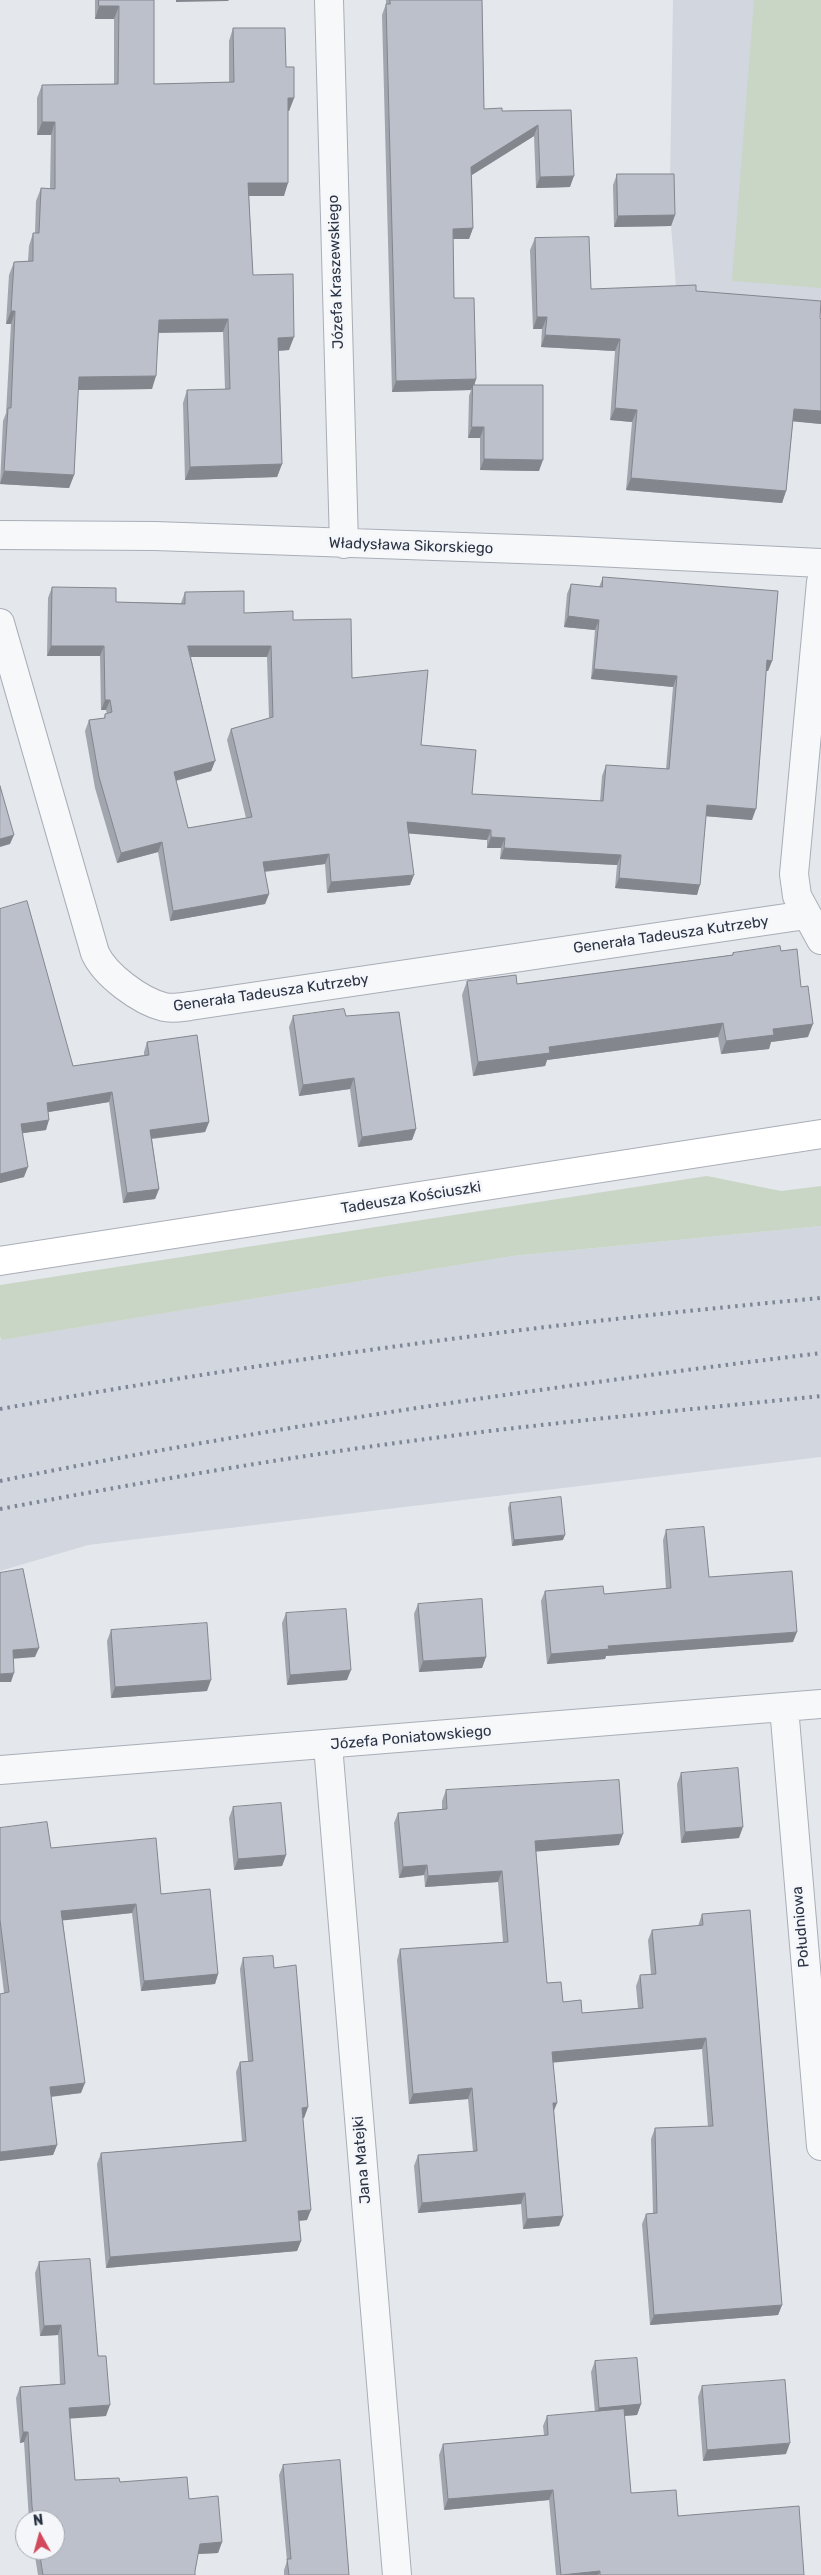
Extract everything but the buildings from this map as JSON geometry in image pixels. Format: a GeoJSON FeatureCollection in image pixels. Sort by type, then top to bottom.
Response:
{"type":"FeatureCollection","features":[{"type":"Feature","properties":{"kind":"street","name":"Józefa Kraszewskiego"},"geometry":{"type":"LineString","coordinates":[[329,0],[344,544]]}},
{"type":"Feature","properties":{"kind":"street","name":"Władysława Sikorskiego"},"geometry":{"type":"LineString","coordinates":[[0,535],[155,536],[821,563]]}},
{"type":"Feature","properties":{"kind":"street"},"geometry":{"type":"LineString","coordinates":[[821,582],[794,874],[797,896],[821,940]]}},
{"type":"Feature","properties":{"kind":"street","name":"Generała Tadeusza Kutrzeby"},"geometry":{"type":"LineString","coordinates":[[0,623],[94,954],[111,975],[159,1005],[171,1008],[190,1006],[806,915]]}},
{"type":"Feature","properties":{"kind":"street","name":"Tadeusza Kościuszki"},"geometry":{"type":"LineString","coordinates":[[0,1261],[821,1134]]}},
{"type":"Feature","properties":{"kind":"street","name":"Józefa Poniatowskiego"},"geometry":{"type":"LineString","coordinates":[[0,1770],[821,1704]]}},
{"type":"Feature","properties":{"kind":"street","name":"Południowa"},"geometry":{"type":"LineString","coordinates":[[784,1708],[821,2146]]}},
{"type":"Feature","properties":{"kind":"street","name":"Jana Matejki"},"geometry":{"type":"LineString","coordinates":[[328,1745],[396,2575]]}},
{"type":"Feature","properties":{"kind":"shaded area"},"geometry":{"type":"Polygon","coordinates":[[[673,0],[821,0],[821,302],[719,295],[677,298],[671,226],[670,185],[673,0]]]}},
{"type":"Feature","properties":{"kind":"shaded area"},"geometry":{"type":"Polygon","coordinates":[[[821,1226],[821,1457],[88,1545],[0,1571],[0,1340],[513,1256],[821,1226]]]}},
{"type":"Feature","properties":{"kind":"green space"},"geometry":{"type":"Polygon","coordinates":[[[754,0],[821,0],[821,288],[732,281],[754,0]]]}},
{"type":"Feature","properties":{"kind":"green space"},"geometry":{"type":"Polygon","coordinates":[[[707,1176],[781,1191],[821,1186],[821,1226],[513,1256],[1,1340],[0,1336],[0,1285],[707,1176]]]}},
{"type":"Feature","properties":{"kind":"railway"},"geometry":{"type":"LineString","coordinates":[[0,1409],[204,1374],[409,1344],[615,1319],[821,1298]]}},
{"type":"Feature","properties":{"kind":"railway"},"geometry":{"type":"LineString","coordinates":[[0,1481],[204,1443],[409,1409],[821,1353]]}},
{"type":"Feature","properties":{"kind":"railway"},"geometry":{"type":"LineString","coordinates":[[0,1509],[209,1472],[367,1447],[620,1416],[821,1396]]}}]}
